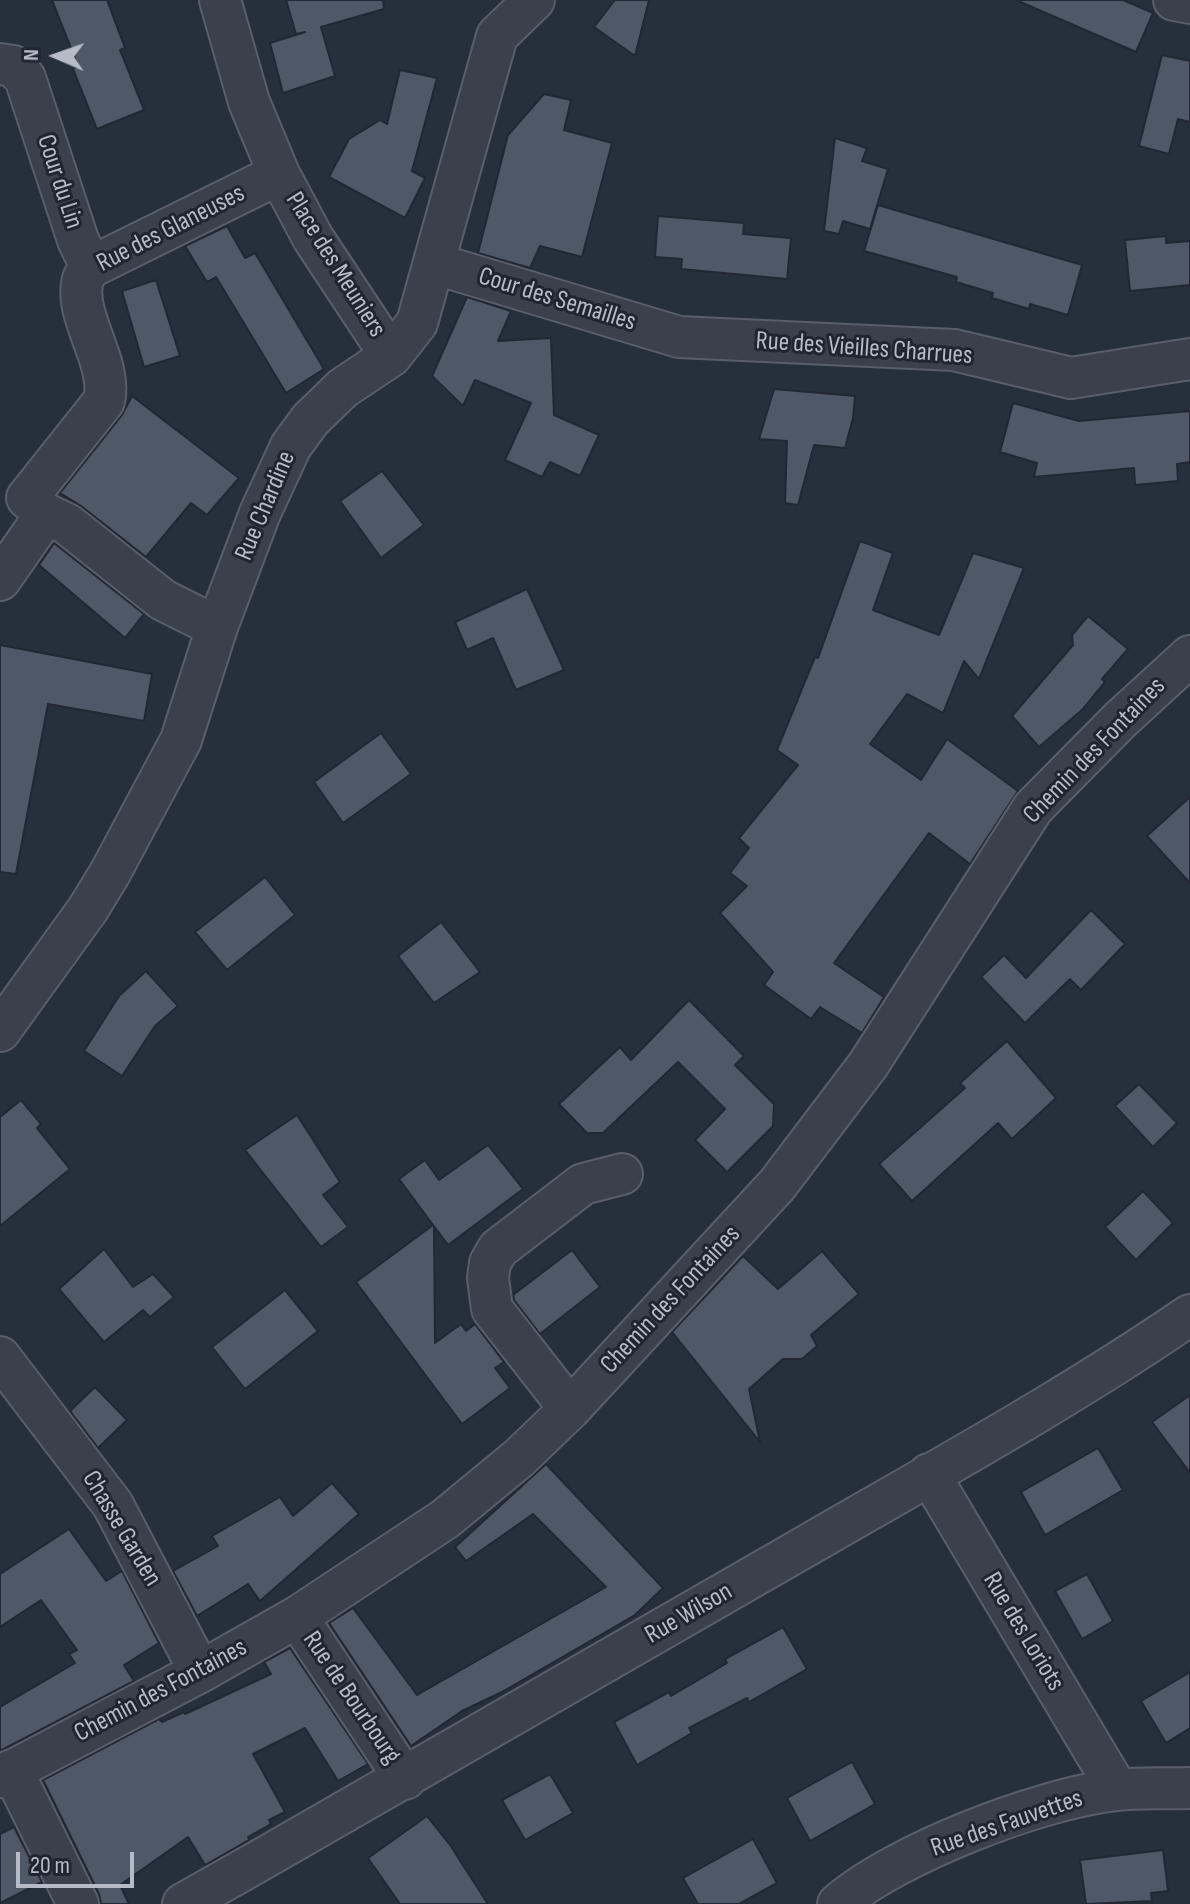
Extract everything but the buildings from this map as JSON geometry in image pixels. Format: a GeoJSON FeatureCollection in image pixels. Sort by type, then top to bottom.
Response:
{"type":"FeatureCollection","features":[{"type":"Feature","properties":{"kind":"street","name":"Place des Meuniers"},"geometry":{"type":"LineString","coordinates":[[220,0],[249,102],[279,174],[313,238],[391,356]]}},
{"type":"Feature","properties":{"kind":"street","name":"Rue Chardine"},"geometry":{"type":"LineString","coordinates":[[0,1031],[88,909],[181,740],[217,627],[260,513],[291,446],[310,420],[343,388],[391,356],[417,323],[436,264],[497,36],[534,0]]}},
{"type":"Feature","properties":{"kind":"street"},"geometry":{"type":"LineString","coordinates":[[1174,0],[1190,3]]}},
{"type":"Feature","properties":{"kind":"street","name":"Cour du Lin"},"geometry":{"type":"LineString","coordinates":[[0,64],[13,66],[25,78],[78,240],[91,267]]}},
{"type":"Feature","properties":{"kind":"street","name":"Rue des Glaneuses"},"geometry":{"type":"LineString","coordinates":[[46,514],[27,498],[104,401],[107,386],[82,299],[81,282],[91,267],[279,174]]}},
{"type":"Feature","properties":{"kind":"street","name":"Cour des Semailles"},"geometry":{"type":"LineString","coordinates":[[436,264],[679,337]]}},
{"type":"Feature","properties":{"kind":"street","name":"Rue des Vieilles Charrues"},"geometry":{"type":"LineString","coordinates":[[679,337],[954,350],[1071,378],[1190,359]]}},
{"type":"Feature","properties":{"kind":"street"},"geometry":{"type":"LineString","coordinates":[[0,580],[46,514],[67,524],[163,600],[217,627]]}},
{"type":"Feature","properties":{"kind":"street","name":"Chemin des Fontaines"},"geometry":{"type":"LineString","coordinates":[[6,1774],[297,1617],[445,1519],[519,1458],[570,1409],[777,1185],[868,1065],[1033,808],[1120,720],[1190,656]]}},
{"type":"Feature","properties":{"kind":"street"},"geometry":{"type":"LineString","coordinates":[[570,1409],[492,1309],[488,1278],[490,1263],[498,1249],[583,1184],[622,1174]]}},
{"type":"Feature","properties":{"kind":"street","name":"Rue Wilson"},"geometry":{"type":"LineString","coordinates":[[183,1904],[405,1779],[929,1474],[1149,1343],[1190,1315]]}},
{"type":"Feature","properties":{"kind":"street","name":"Chasse Garden"},"geometry":{"type":"LineString","coordinates":[[0,1357],[113,1505],[200,1672]]}},
{"type":"Feature","properties":{"kind":"street","name":"Rue des Loriots"},"geometry":{"type":"LineString","coordinates":[[929,1474],[1117,1789]]}},
{"type":"Feature","properties":{"kind":"street","name":"Rue de Bourbourg"},"geometry":{"type":"LineString","coordinates":[[297,1617],[405,1779]]}},
{"type":"Feature","properties":{"kind":"street"},"geometry":{"type":"LineString","coordinates":[[6,1774],[78,1904]]}},
{"type":"Feature","properties":{"kind":"street","name":"Rue des Fauvettes"},"geometry":{"type":"LineString","coordinates":[[838,1904],[917,1855],[1064,1799],[1117,1789],[1190,1788]]}}]}
